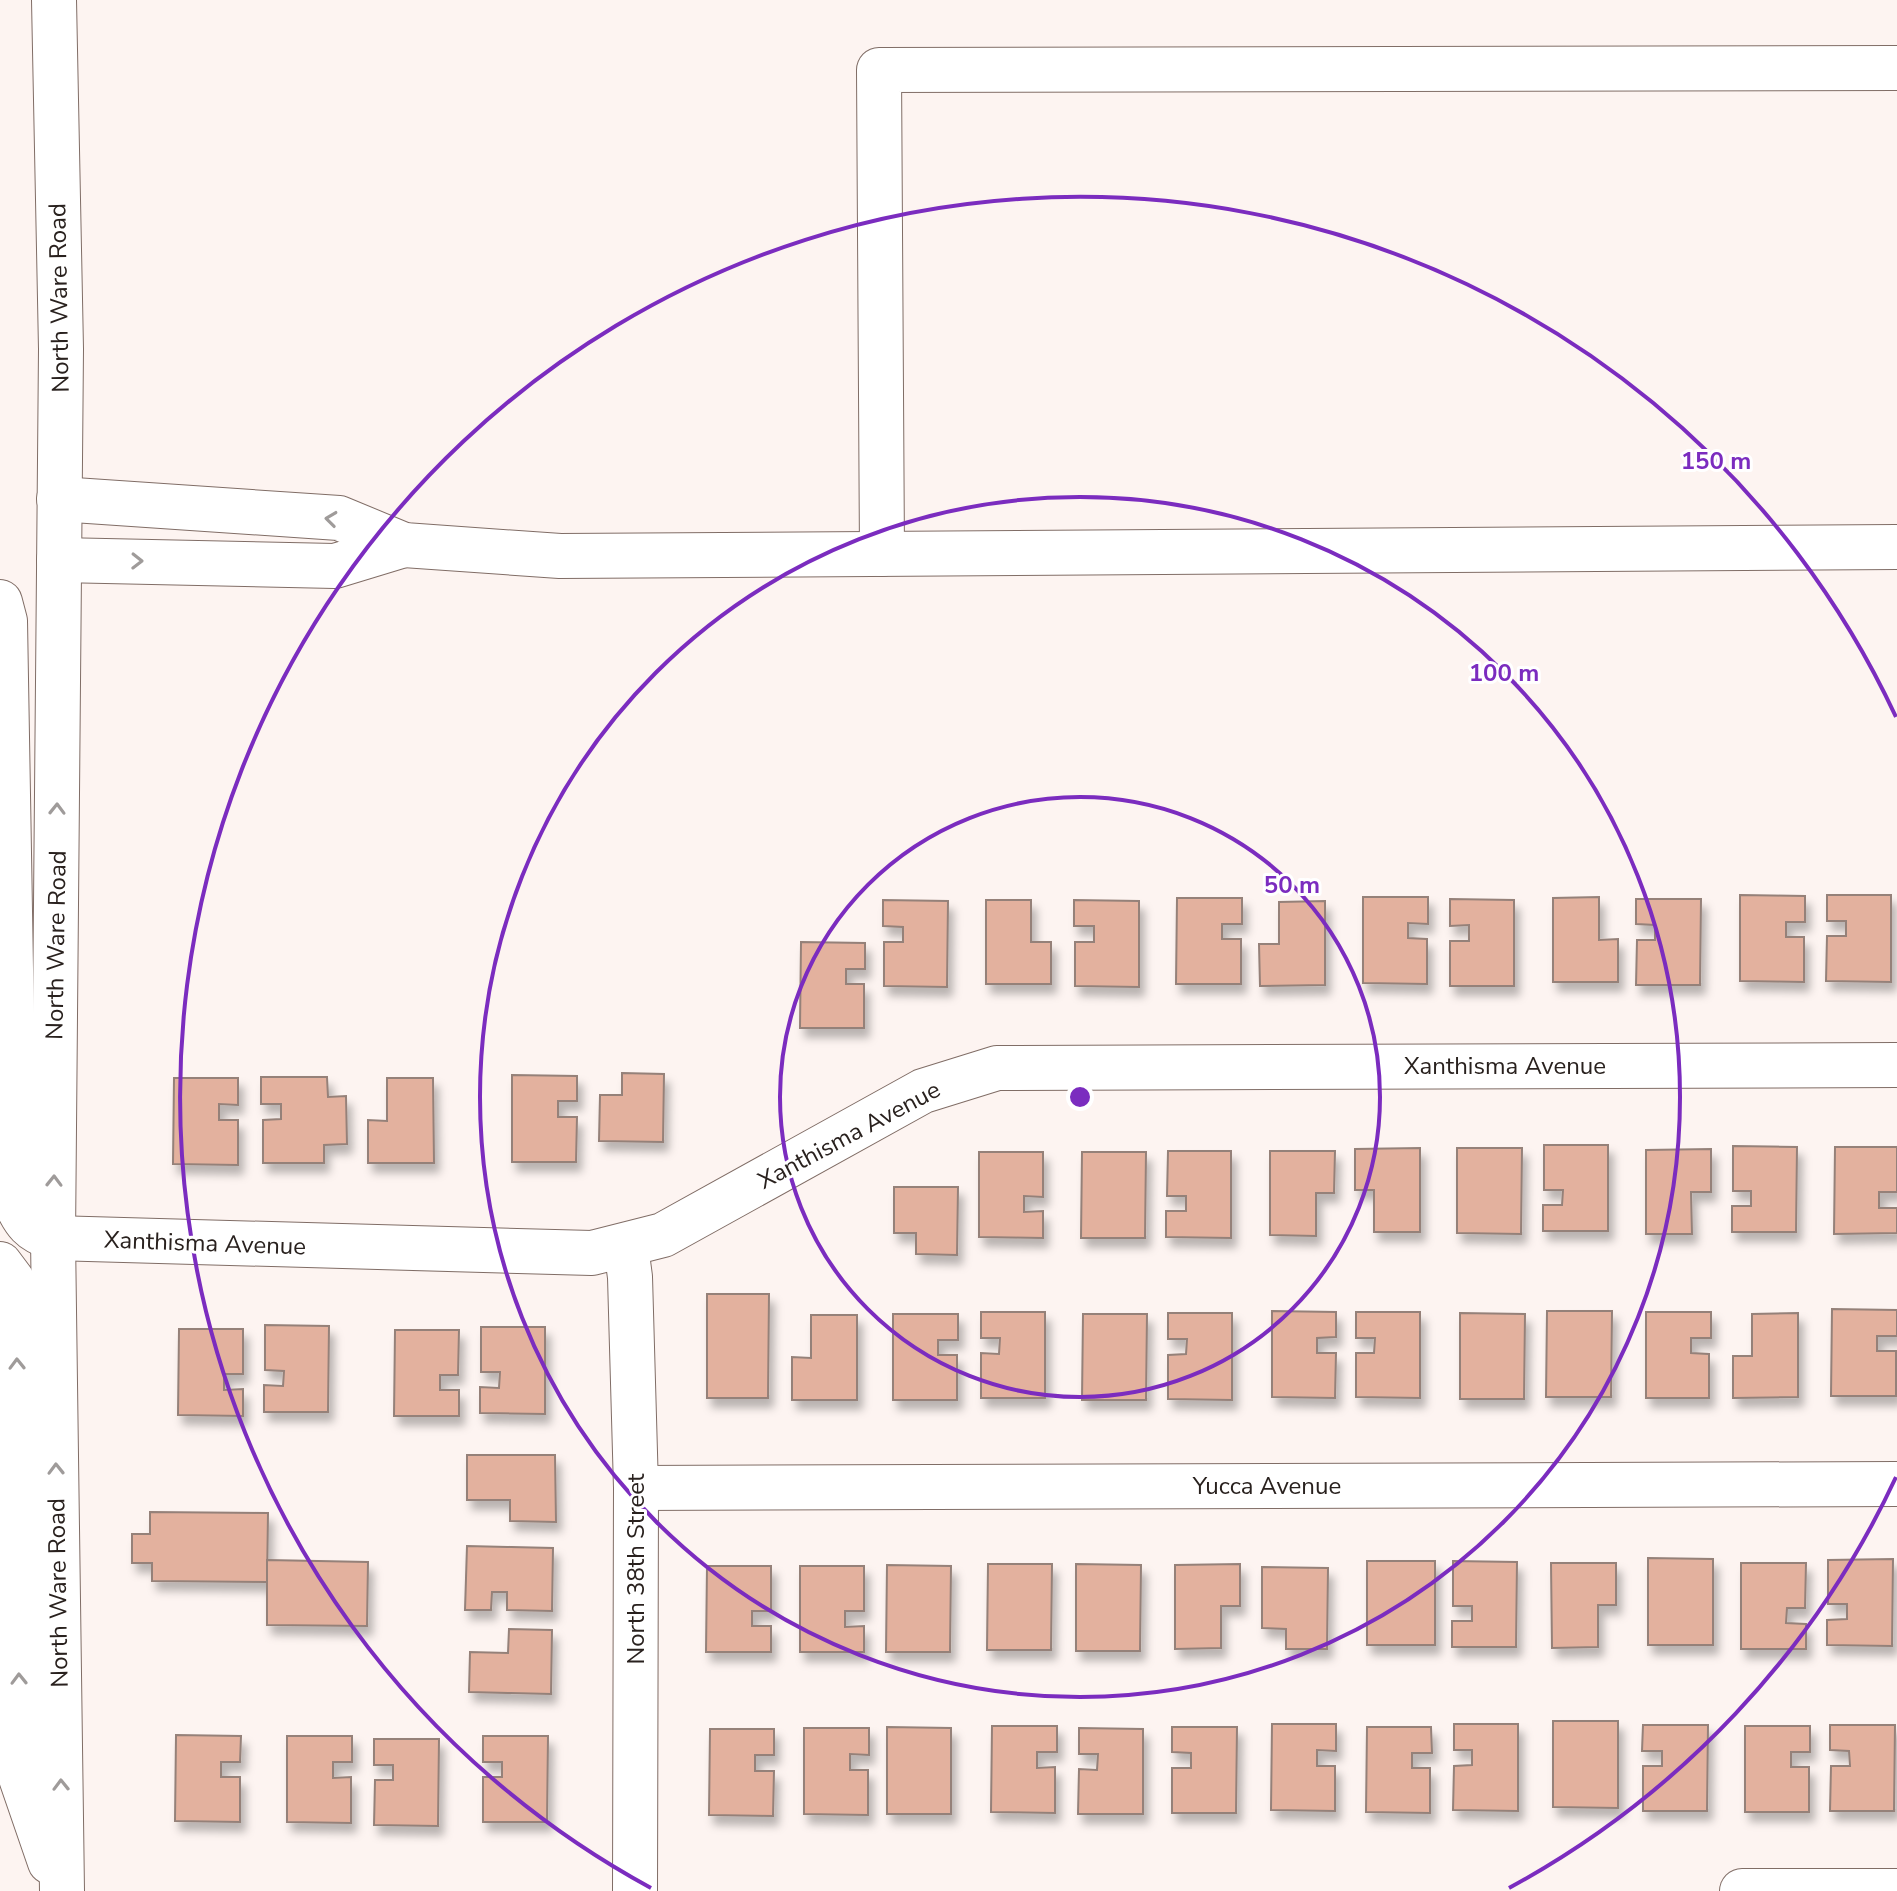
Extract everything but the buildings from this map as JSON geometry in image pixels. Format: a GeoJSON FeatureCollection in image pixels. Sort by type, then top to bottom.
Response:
{"type":"FeatureCollection","features":[{"type":"Feature","properties":{"kind":"street","name":"North Ware Road"},"geometry":{"type":"LineString","coordinates":[[54,0],[61,349],[53,1238],[61,1891]]}},
{"type":"Feature","properties":{"kind":"street"},"geometry":{"type":"LineString","coordinates":[[882,554],[879,70],[1897,68]]}},
{"type":"Feature","properties":{"kind":"street"},"geometry":{"type":"LineString","coordinates":[[59,499],[339,518],[404,545],[560,556],[1897,547]]}},
{"type":"Feature","properties":{"kind":"street"},"geometry":{"type":"LineString","coordinates":[[222,563],[226,512]]}},
{"type":"Feature","properties":{"kind":"street"},"geometry":{"type":"LineString","coordinates":[[59,560],[335,566],[404,545]]}},
{"type":"Feature","properties":{"kind":"street"},"geometry":{"type":"LineString","coordinates":[[0,602],[5,621],[15,1201],[22,1218],[33,1231],[53,1238]]}},
{"type":"Feature","properties":{"kind":"street","name":"Xanthisma Avenue"},"geometry":{"type":"LineString","coordinates":[[53,1238],[592,1253],[626,1247],[663,1235],[923,1091],[997,1068],[1897,1065]]}},
{"type":"Feature","properties":{"kind":"street","name":"North 38th Street"},"geometry":{"type":"LineString","coordinates":[[626,1247],[630,1277],[636,1488],[635,1891]]}},
{"type":"Feature","properties":{"kind":"street"},"geometry":{"type":"LineString","coordinates":[[0,1264],[12,1280],[16,1315],[20,1775],[61,1891]]}},
{"type":"Feature","properties":{"kind":"street","name":"Yucca Avenue"},"geometry":{"type":"LineString","coordinates":[[636,1488],[1897,1484]]}},
{"type":"Feature","properties":{"kind":"street"},"geometry":{"type":"LineString","coordinates":[[1742,1891],[1897,1891]]}}]}
